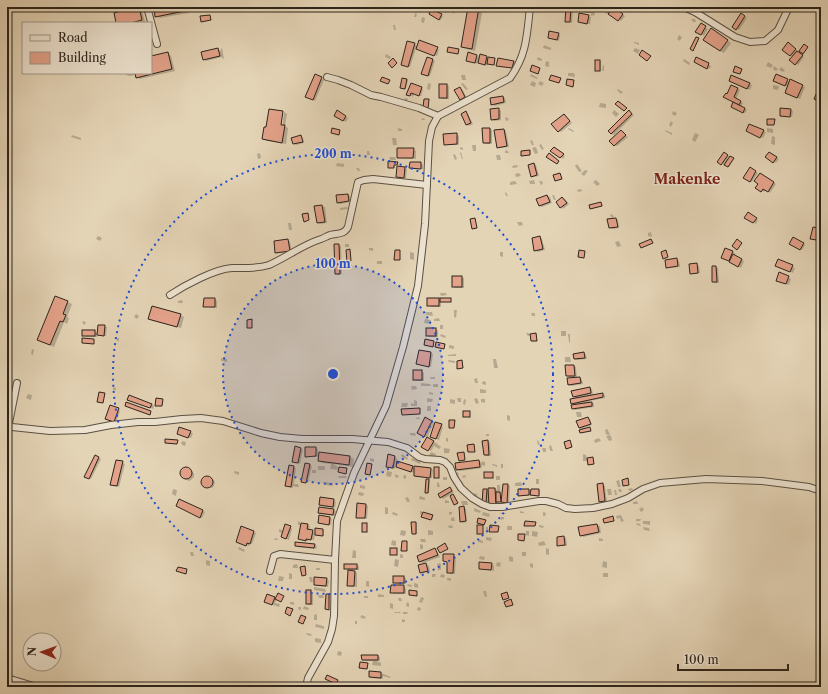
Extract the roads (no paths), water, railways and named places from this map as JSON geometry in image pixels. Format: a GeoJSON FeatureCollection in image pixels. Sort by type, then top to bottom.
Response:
{"type":"FeatureCollection","features":[{"type":"Feature","properties":{"kind":"street"},"geometry":{"type":"LineString","coordinates":[[147,7],[151,22]]}},
{"type":"Feature","properties":{"kind":"street"},"geometry":{"type":"LineString","coordinates":[[306,687],[308,678],[328,642],[332,630],[334,616],[337,521],[354,473],[386,406],[403,347],[418,286],[425,224],[429,141],[432,127],[438,116],[510,78],[520,61],[525,47],[530,7]]}},
{"type":"Feature","properties":{"kind":"street"},"geometry":{"type":"LineString","coordinates":[[684,7],[695,12],[735,37],[750,42],[765,41],[778,30],[789,7]]}},
{"type":"Feature","properties":{"kind":"street"},"geometry":{"type":"LineString","coordinates":[[152,26],[157,44]]}},
{"type":"Feature","properties":{"kind":"street"},"geometry":{"type":"LineString","coordinates":[[327,77],[351,85],[371,95],[419,108],[438,116]]}},
{"type":"Feature","properties":{"kind":"street"},"geometry":{"type":"LineString","coordinates":[[170,294],[183,286],[221,270],[232,268],[254,268],[268,265],[315,241],[346,231],[358,182],[373,179],[427,185]]}},
{"type":"Feature","properties":{"kind":"street"},"geometry":{"type":"LineString","coordinates":[[17,383],[9,423],[12,426],[50,431],[85,430],[118,424],[201,418],[223,422],[280,437],[302,439],[352,439],[388,442],[407,448],[419,457],[445,462],[450,467],[461,488],[472,498],[490,507],[502,507],[546,501],[566,508],[593,508],[612,504],[628,498],[643,489],[660,483],[706,480],[762,481],[809,487],[821,491]]}},
{"type":"Feature","properties":{"kind":"street"},"geometry":{"type":"LineString","coordinates":[[270,571],[274,556],[280,554],[335,560]]}},
{"type":"Feature","properties":{"kind":"street"},"geometry":{"type":"LineString","coordinates":[[7,678],[37,687]]}},
{"type":"Feature","properties":{"kind":"district","name":"Makenke"},"geometry":{"type":"Point","coordinates":[687,179]}}]}
